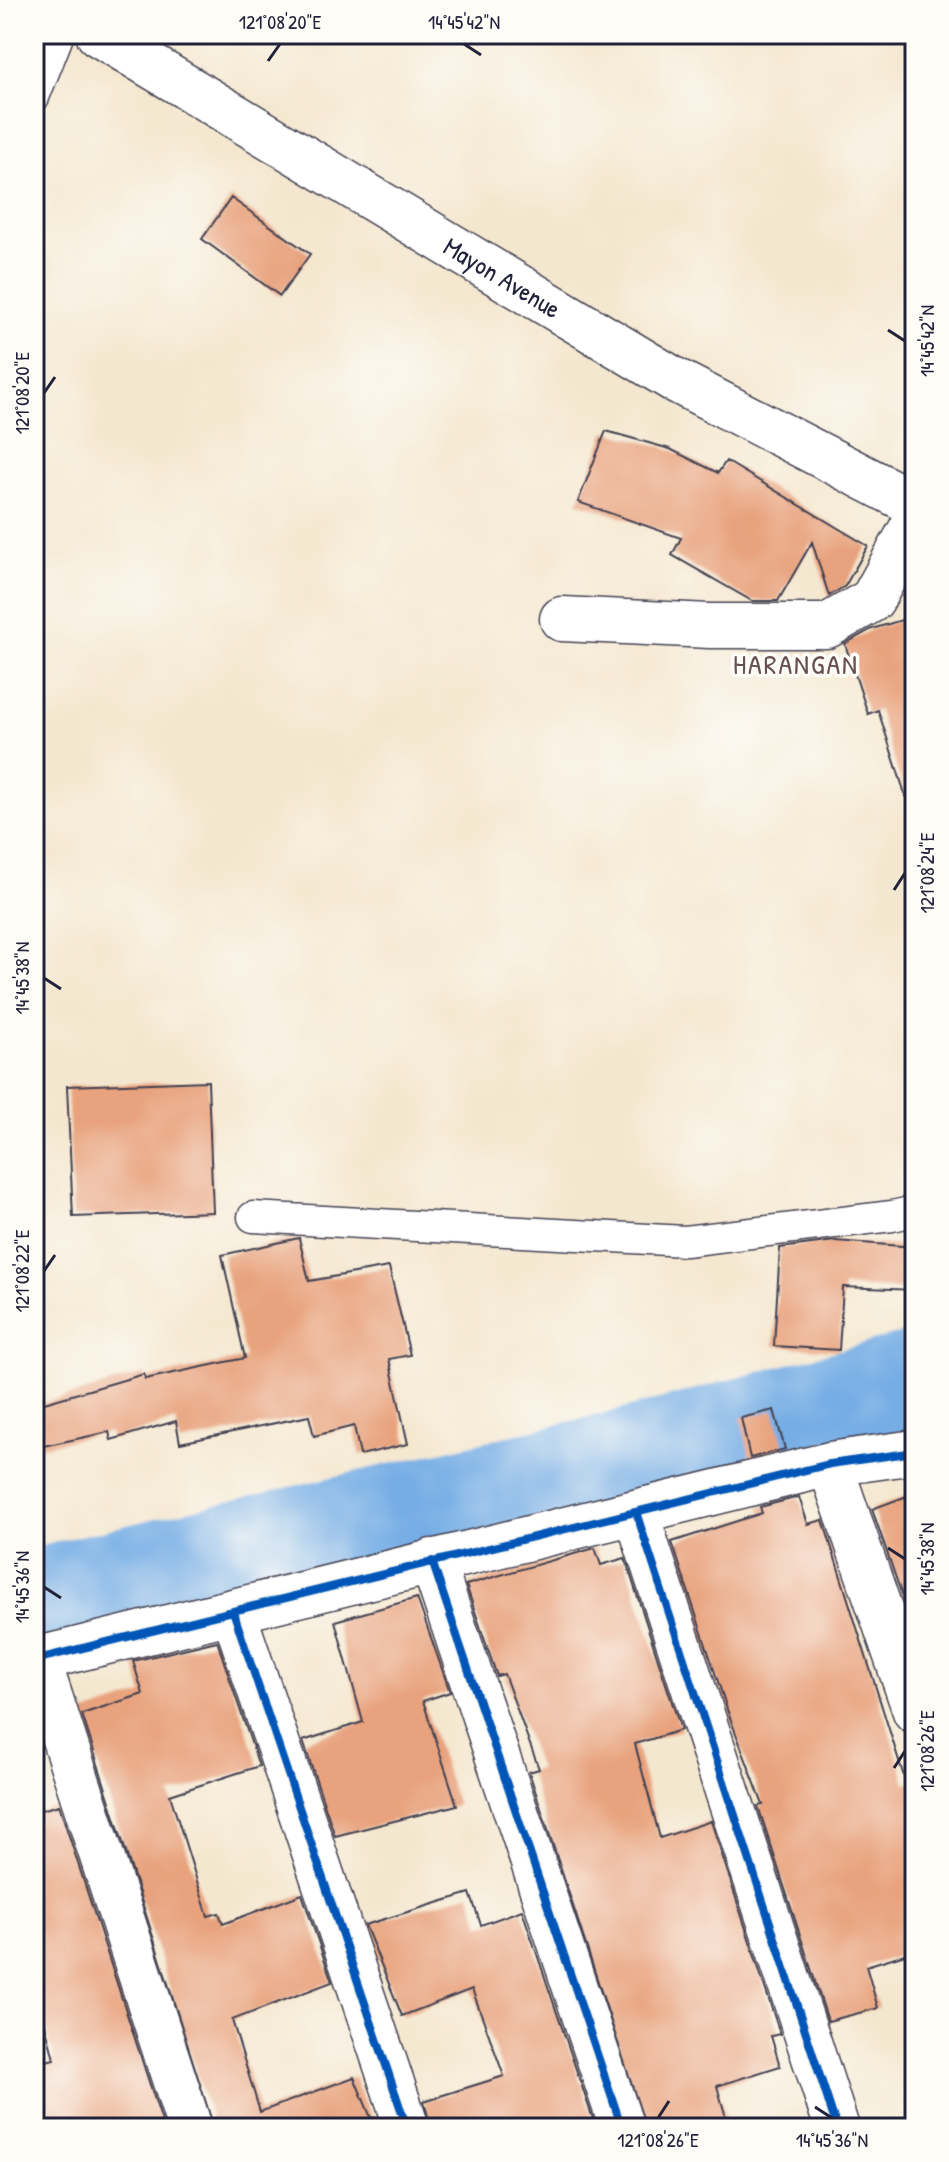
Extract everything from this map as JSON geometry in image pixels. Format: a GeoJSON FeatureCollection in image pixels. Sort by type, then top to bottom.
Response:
{"type":"FeatureCollection","features":[{"type":"Feature","properties":{"kind":"street","name":"Mayon Avenue"},"geometry":{"type":"LineString","coordinates":[[98,34],[673,379],[915,504]]}},
{"type":"Feature","properties":{"kind":"street"},"geometry":{"type":"LineString","coordinates":[[562,619],[710,626],[827,626],[872,600],[915,522]]}},
{"type":"Feature","properties":{"kind":"street"},"geometry":{"type":"LineString","coordinates":[[190,2128],[36,1660],[830,1464],[915,1452]]}},
{"type":"Feature","properties":{"kind":"street"},"geometry":{"type":"LineString","coordinates":[[830,1464],[915,1711]]}},
{"type":"Feature","properties":{"kind":"street"},"geometry":{"type":"LineString","coordinates":[[636,1512],[837,2128]]}},
{"type":"Feature","properties":{"kind":"street"},"geometry":{"type":"LineString","coordinates":[[432,1561],[622,2128]]}},
{"type":"Feature","properties":{"kind":"street"},"geometry":{"type":"LineString","coordinates":[[233,1611],[407,2128]]}},
{"type":"Feature","properties":{"kind":"lane"},"geometry":{"type":"LineString","coordinates":[[34,97],[59,34]]}},
{"type":"Feature","properties":{"kind":"lane"},"geometry":{"type":"LineString","coordinates":[[253,1217],[685,1241],[915,1211]]}},
{"type":"Feature","properties":{"kind":"building"},"geometry":{"type":"Polygon","coordinates":[[[231,198],[310,254],[280,296],[202,239],[231,198]]]}},
{"type":"Feature","properties":{"kind":"building"},"geometry":{"type":"Polygon","coordinates":[[[606,431],[670,449],[718,473],[726,461],[868,546],[845,586],[829,596],[812,542],[778,601],[752,601],[672,555],[681,538],[578,502],[606,431]]]}},
{"type":"Feature","properties":{"kind":"building"},"geometry":{"type":"Polygon","coordinates":[[[915,616],[915,796],[906,797],[878,710],[868,714],[845,644],[872,629],[915,616]]]}},
{"type":"Feature","properties":{"kind":"building"},"geometry":{"type":"Polygon","coordinates":[[[208,1081],[213,1212],[73,1217],[67,1086],[208,1081]]]}},
{"type":"Feature","properties":{"kind":"building"},"geometry":{"type":"Polygon","coordinates":[[[299,1238],[309,1281],[389,1267],[410,1355],[389,1359],[408,1444],[360,1455],[354,1426],[314,1436],[309,1416],[180,1443],[176,1421],[111,1440],[109,1432],[34,1448],[34,1406],[144,1374],[145,1379],[245,1358],[222,1255],[299,1238]]]}},
{"type":"Feature","properties":{"kind":"building"},"geometry":{"type":"Polygon","coordinates":[[[835,1241],[915,1247],[915,1290],[843,1287],[839,1350],[774,1346],[780,1248],[835,1241]]]}},
{"type":"Feature","properties":{"kind":"building"},"geometry":{"type":"Polygon","coordinates":[[[774,1410],[785,1449],[750,1458],[741,1418],[774,1410]]]}},
{"type":"Feature","properties":{"kind":"building"},"geometry":{"type":"Polygon","coordinates":[[[915,1493],[915,1600],[905,1604],[872,1509],[915,1493]]]}},
{"type":"Feature","properties":{"kind":"building"},"geometry":{"type":"Polygon","coordinates":[[[799,1497],[808,1524],[823,1520],[906,1783],[915,1780],[915,1951],[866,1966],[878,2008],[828,2021],[758,1806],[763,1805],[729,1715],[672,1542],[762,1513],[760,1507],[799,1497]]]}},
{"type":"Feature","properties":{"kind":"building"},"geometry":{"type":"Polygon","coordinates":[[[595,1548],[601,1565],[625,1558],[681,1730],[635,1744],[660,1838],[711,1821],[780,2034],[771,2036],[780,2066],[717,2086],[729,2128],[646,2128],[529,1772],[539,1769],[504,1674],[497,1676],[466,1585],[595,1548]]]}},
{"type":"Feature","properties":{"kind":"building"},"geometry":{"type":"Polygon","coordinates":[[[417,1598],[450,1692],[423,1701],[457,1805],[335,1836],[303,1741],[363,1722],[335,1621],[417,1598]]]}},
{"type":"Feature","properties":{"kind":"building"},"geometry":{"type":"Polygon","coordinates":[[[217,1641],[259,1766],[170,1795],[208,1916],[219,1913],[223,1924],[302,1894],[332,1982],[232,2020],[260,2112],[354,2077],[371,2118],[377,2117],[381,2128],[214,2128],[82,1714],[143,1694],[133,1661],[217,1641]]]}},
{"type":"Feature","properties":{"kind":"building"},"geometry":{"type":"Polygon","coordinates":[[[59,1805],[164,2128],[34,2128],[34,2064],[54,2059],[34,1982],[34,1812],[59,1805]]]}},
{"type":"Feature","properties":{"kind":"building"},"geometry":{"type":"Polygon","coordinates":[[[470,1893],[481,1925],[522,1910],[596,2128],[431,2128],[424,2101],[504,2076],[472,1989],[402,2016],[365,1925],[470,1893]]]}},
{"type":"Feature","properties":{"kind":"waterway"},"geometry":{"type":"LineString","coordinates":[[34,1597],[629,1458],[915,1380]]}},
{"type":"Feature","properties":{"kind":"cycle path"},"geometry":{"type":"LineString","coordinates":[[34,1660],[830,1464],[915,1452]]}},
{"type":"Feature","properties":{"kind":"cycle path"},"geometry":{"type":"LineString","coordinates":[[636,1512],[837,2128]]}},
{"type":"Feature","properties":{"kind":"cycle path"},"geometry":{"type":"LineString","coordinates":[[432,1561],[622,2128]]}},
{"type":"Feature","properties":{"kind":"cycle path"},"geometry":{"type":"LineString","coordinates":[[233,1611],[407,2128]]}},
{"type":"Feature","properties":{"kind":"district","name":"HARANGAN"},"geometry":{"type":"Point","coordinates":[796,664]}}]}
